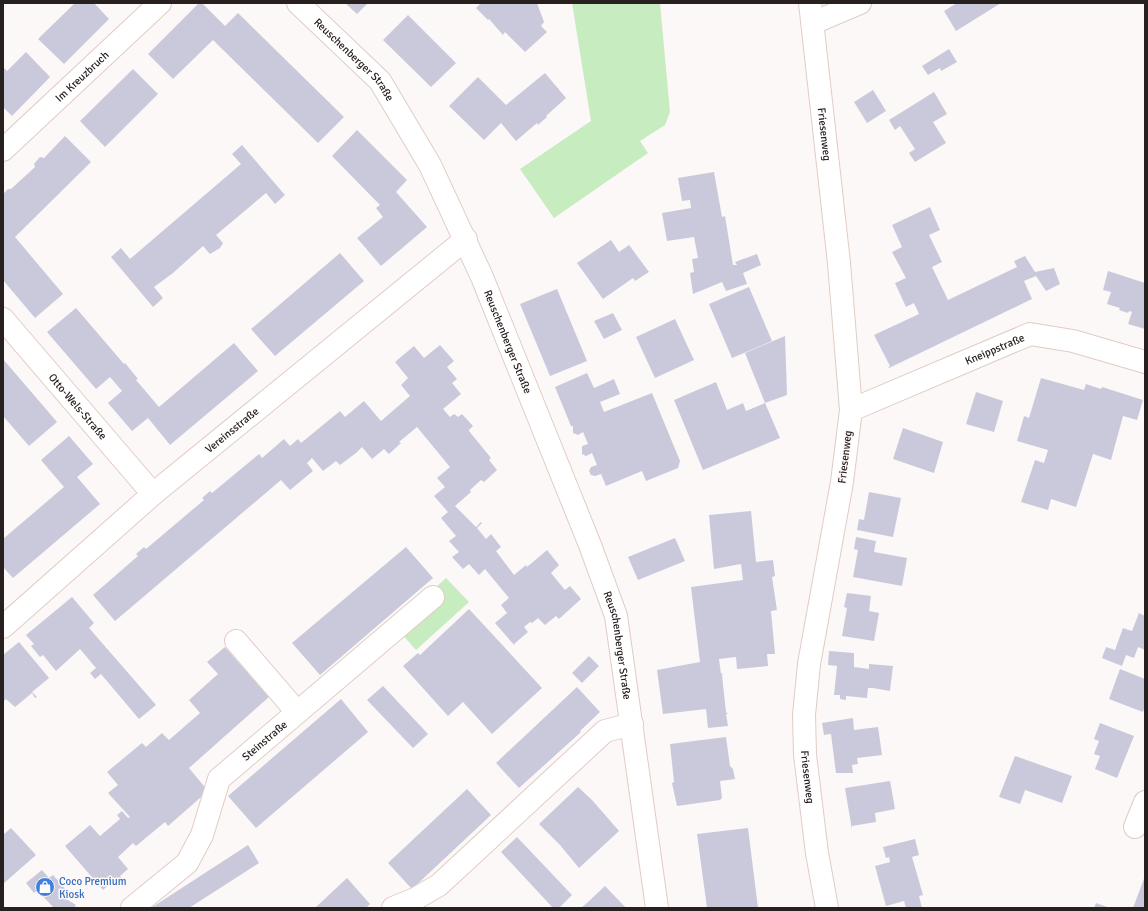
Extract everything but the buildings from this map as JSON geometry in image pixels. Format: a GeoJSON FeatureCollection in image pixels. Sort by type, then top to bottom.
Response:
{"type":"FeatureCollection","features":[{"type":"Feature","properties":{"kind":"street","name":"Im Kreuzbruch"},"geometry":{"type":"LineString","coordinates":[[3,150],[160,3]]}},
{"type":"Feature","properties":{"kind":"street","name":"Reuschenberger Straße"},"geometry":{"type":"LineString","coordinates":[[298,3],[380,81],[430,165],[466,239],[590,545],[616,616],[657,908]]}},
{"type":"Feature","properties":{"kind":"street"},"geometry":{"type":"LineString","coordinates":[[812,13],[860,3]]}},
{"type":"Feature","properties":{"kind":"street","name":"Friesenweg"},"geometry":{"type":"LineString","coordinates":[[812,13],[839,263],[851,410],[842,482],[809,664],[804,715],[805,755],[817,853],[827,908]]}},
{"type":"Feature","properties":{"kind":"street","name":"Vereinsstraße"},"geometry":{"type":"LineString","coordinates":[[3,627],[153,494],[466,239]]}},
{"type":"Feature","properties":{"kind":"street","name":"Otto-Wels-Straße"},"geometry":{"type":"LineString","coordinates":[[3,319],[153,494]]}},
{"type":"Feature","properties":{"kind":"street","name":"Kneippstraße"},"geometry":{"type":"LineString","coordinates":[[851,410],[1030,334],[1073,340],[1145,362]]}},
{"type":"Feature","properties":{"kind":"street","name":"Steinstraße"},"geometry":{"type":"LineString","coordinates":[[132,908],[187,863],[202,835],[219,778],[433,597]]}},
{"type":"Feature","properties":{"kind":"street"},"geometry":{"type":"LineString","coordinates":[[236,641],[297,712]]}},
{"type":"Feature","properties":{"kind":"street"},"geometry":{"type":"LineString","coordinates":[[393,908],[439,885],[605,731],[632,724]]}},
{"type":"Feature","properties":{"kind":"street"},"geometry":{"type":"LineString","coordinates":[[1135,827],[1145,802]]}},
{"type":"Feature","properties":{"kind":"green space"},"geometry":{"type":"Polygon","coordinates":[[[572,3],[660,3],[670,112],[665,125],[640,141],[648,153],[554,218],[520,169],[591,121],[572,3]]]}},
{"type":"Feature","properties":{"kind":"green space"},"geometry":{"type":"Polygon","coordinates":[[[446,578],[469,602],[416,650],[401,633],[432,591],[446,578]]]}},
{"type":"Feature","properties":{"kind":"place","name":"Coco Premium Kiosk"},"geometry":{"type":"Point","coordinates":[45,887]}}]}
